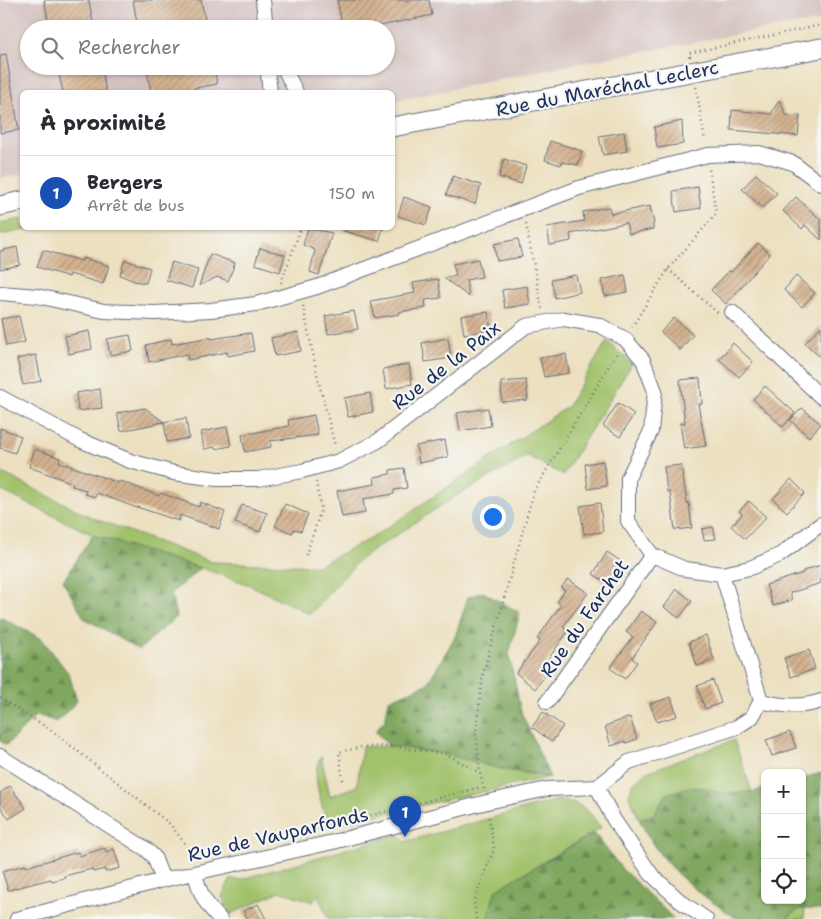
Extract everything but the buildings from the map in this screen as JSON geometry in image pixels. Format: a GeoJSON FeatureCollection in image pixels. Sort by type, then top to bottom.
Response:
{"type":"FeatureCollection","features":[{"type":"Feature","properties":{"kind":"main road","name":"Rue du Maréchal Leclerc"},"geometry":{"type":"LineString","coordinates":[[395,126],[821,48]]}},
{"type":"Feature","properties":{"kind":"main road"},"geometry":{"type":"LineString","coordinates":[[0,205],[20,202]]}},
{"type":"Feature","properties":{"kind":"street"},"geometry":{"type":"LineString","coordinates":[[263,0],[265,20]]}},
{"type":"Feature","properties":{"kind":"street"},"geometry":{"type":"LineString","coordinates":[[269,75],[270,90]]}},
{"type":"Feature","properties":{"kind":"street"},"geometry":{"type":"LineString","coordinates":[[288,75],[295,90]]}},
{"type":"Feature","properties":{"kind":"street"},"geometry":{"type":"LineString","coordinates":[[0,293],[38,296],[104,311],[155,313],[211,310],[256,304],[300,292],[579,188],[708,155],[759,153],[793,163],[821,184]]}},
{"type":"Feature","properties":{"kind":"street"},"geometry":{"type":"LineString","coordinates":[[0,205],[20,197]]}},
{"type":"Feature","properties":{"kind":"street"},"geometry":{"type":"LineString","coordinates":[[732,312],[821,397]]}},
{"type":"Feature","properties":{"kind":"street","name":"Rue de la Paix"},"geometry":{"type":"LineString","coordinates":[[0,397],[88,444],[130,461],[174,473],[217,479],[258,479],[339,461],[378,441],[526,326],[564,319],[599,325],[625,338],[643,360],[655,391],[650,432],[628,478],[628,521],[652,555]]}},
{"type":"Feature","properties":{"kind":"street"},"geometry":{"type":"LineString","coordinates":[[652,555],[685,569],[722,574],[750,568],[780,555],[821,524]]}},
{"type":"Feature","properties":{"kind":"street","name":"Rue du Farchet"},"geometry":{"type":"LineString","coordinates":[[547,702],[652,555]]}},
{"type":"Feature","properties":{"kind":"street"},"geometry":{"type":"LineString","coordinates":[[706,919],[680,901],[651,874],[614,820],[597,787],[629,762],[738,727],[752,717],[761,701],[722,574]]}},
{"type":"Feature","properties":{"kind":"street"},"geometry":{"type":"LineString","coordinates":[[761,701],[781,706],[814,704],[821,701]]}},
{"type":"Feature","properties":{"kind":"street"},"geometry":{"type":"LineString","coordinates":[[0,756],[146,848],[154,857],[162,880]]}},
{"type":"Feature","properties":{"kind":"street","name":"Rue de Vauparfonds"},"geometry":{"type":"LineString","coordinates":[[17,919],[162,880],[333,842],[487,802],[547,789],[597,787]]}},
{"type":"Feature","properties":{"kind":"street"},"geometry":{"type":"LineString","coordinates":[[195,873],[198,890],[204,902],[220,919]]}},
{"type":"Feature","properties":{"kind":"path"},"geometry":{"type":"LineString","coordinates":[[343,780],[339,752],[389,746],[446,754],[480,773],[476,732],[483,674],[534,491],[668,268],[716,214],[708,155],[689,53],[821,25]]}},
{"type":"Feature","properties":{"kind":"path"},"geometry":{"type":"LineString","coordinates":[[521,210],[535,265],[545,323]]}},
{"type":"Feature","properties":{"kind":"path"},"geometry":{"type":"LineString","coordinates":[[276,298],[300,230]]}},
{"type":"Feature","properties":{"kind":"path"},"geometry":{"type":"LineString","coordinates":[[668,268],[722,318],[732,312]]}},
{"type":"Feature","properties":{"kind":"path"},"geometry":{"type":"LineString","coordinates":[[300,292],[319,383],[339,461]]}},
{"type":"Feature","properties":{"kind":"path"},"geometry":{"type":"LineString","coordinates":[[306,555],[321,510],[313,468]]}},
{"type":"Feature","properties":{"kind":"path"},"geometry":{"type":"LineString","coordinates":[[0,698],[51,730],[170,824],[194,857],[204,856]]}},
{"type":"Feature","properties":{"kind":"path"},"geometry":{"type":"LineString","coordinates":[[290,836],[483,787]]}},
{"type":"Feature","properties":{"kind":"path"},"geometry":{"type":"LineString","coordinates":[[476,919],[474,901],[494,849],[487,802]]}},
{"type":"Feature","properties":{"kind":"shaded area"},"geometry":{"type":"Polygon","coordinates":[[[0,0],[821,0],[821,21],[772,28],[580,63],[395,101],[395,90],[20,90],[20,175],[0,178],[0,0]]]}},
{"type":"Feature","properties":{"kind":"green space"},"geometry":{"type":"Polygon","coordinates":[[[20,219],[20,230],[26,230],[0,235],[0,223],[20,219]]]}},
{"type":"Feature","properties":{"kind":"green space"},"geometry":{"type":"Polygon","coordinates":[[[607,341],[632,364],[563,475],[528,456],[456,496],[360,559],[310,614],[250,585],[93,535],[0,490],[0,472],[93,518],[212,562],[317,566],[375,536],[567,407],[607,341]]]}},
{"type":"Feature","properties":{"kind":"green space"},"geometry":{"type":"Polygon","coordinates":[[[93,535],[201,568],[171,593],[176,617],[139,650],[84,618],[63,581],[93,535]]]}},
{"type":"Feature","properties":{"kind":"green space"},"geometry":{"type":"Polygon","coordinates":[[[483,592],[520,613],[509,654],[521,712],[550,777],[501,769],[446,754],[389,746],[375,731],[385,720],[389,700],[427,684],[455,637],[468,597],[483,592]]]}},
{"type":"Feature","properties":{"kind":"green space"},"geometry":{"type":"Polygon","coordinates":[[[0,617],[42,639],[69,674],[77,701],[57,722],[37,715],[7,745],[0,741],[0,617]]]}},
{"type":"Feature","properties":{"kind":"green space"},"geometry":{"type":"Polygon","coordinates":[[[734,740],[752,792],[720,793],[706,788],[667,794],[653,815],[639,819],[629,795],[633,783],[647,772],[734,740]]]}},
{"type":"Feature","properties":{"kind":"green space"},"geometry":{"type":"Polygon","coordinates":[[[389,746],[446,754],[501,769],[550,777],[328,826],[318,791],[316,772],[321,756],[330,796],[357,786],[362,747],[389,746]]]}},
{"type":"Feature","properties":{"kind":"green space"},"geometry":{"type":"Polygon","coordinates":[[[821,773],[821,910],[798,910],[788,919],[741,919],[727,913],[691,886],[671,867],[654,846],[639,819],[653,815],[667,794],[688,787],[706,788],[720,793],[752,792],[761,789],[761,904],[806,904],[806,777],[821,773]]]}},
{"type":"Feature","properties":{"kind":"green space"},"geometry":{"type":"Polygon","coordinates":[[[557,800],[573,803],[584,808],[601,828],[496,890],[487,919],[329,919],[319,899],[320,892],[313,902],[280,891],[229,915],[222,896],[231,879],[239,880],[399,834],[404,842],[557,800]]]}},
{"type":"Feature","properties":{"kind":"green space"},"geometry":{"type":"Polygon","coordinates":[[[594,833],[622,869],[674,919],[487,919],[496,890],[594,833]]]}},
{"type":"Feature","properties":{"kind":"green space"},"geometry":{"type":"Polygon","coordinates":[[[800,908],[805,909],[804,919],[788,919],[789,915],[800,908]]]}},
{"type":"Feature","properties":{"kind":"place","name":"Bergers"},"geometry":{"type":"Point","coordinates":[405,837]}}]}
